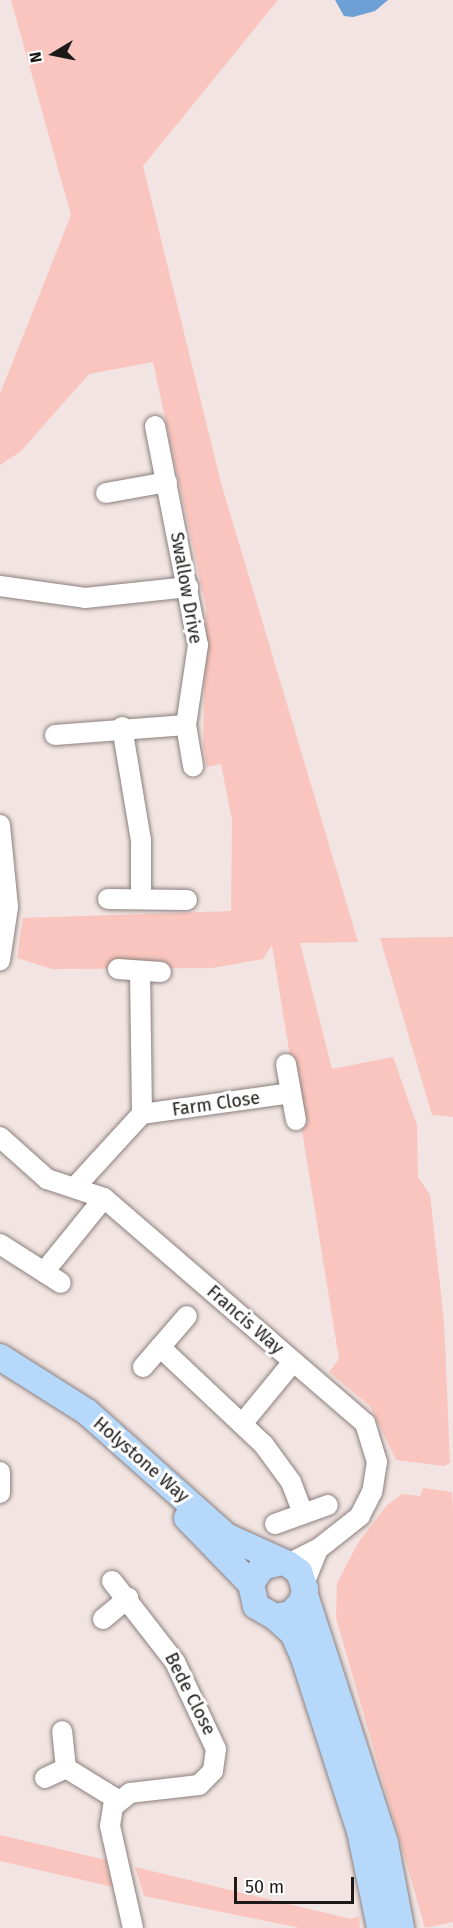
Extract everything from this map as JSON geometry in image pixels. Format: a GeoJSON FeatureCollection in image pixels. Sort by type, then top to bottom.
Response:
{"type":"FeatureCollection","features":[{"type":"Feature","properties":{"kind":"main road","name":"Holystone Way"},"geometry":{"type":"LineString","coordinates":[[0,1357],[87,1412],[226,1536],[285,1563],[305,1589],[385,1843],[401,1928]]}},
{"type":"Feature","properties":{"kind":"main road","name":"Holystone Way"},"geometry":{"type":"LineString","coordinates":[[0,1368],[132,1463],[250,1584],[256,1606],[275,1617],[292,1633],[303,1655],[360,1831],[380,1928]]}},
{"type":"Feature","properties":{"kind":"main road"},"geometry":{"type":"LineString","coordinates":[[250,1584],[262,1567],[285,1563]]}},
{"type":"Feature","properties":{"kind":"main road"},"geometry":{"type":"LineString","coordinates":[[275,1617],[291,1614],[305,1589]]}},
{"type":"Feature","properties":{"kind":"street","name":"Swallow Drive"},"geometry":{"type":"LineString","coordinates":[[155,426],[198,645],[186,725],[193,766]]}},
{"type":"Feature","properties":{"kind":"street"},"geometry":{"type":"LineString","coordinates":[[106,493],[167,482]]}},
{"type":"Feature","properties":{"kind":"street"},"geometry":{"type":"LineString","coordinates":[[0,586],[85,598],[188,587]]}},
{"type":"Feature","properties":{"kind":"street"},"geometry":{"type":"LineString","coordinates":[[55,735],[122,727],[186,725]]}},
{"type":"Feature","properties":{"kind":"street"},"geometry":{"type":"LineString","coordinates":[[122,727],[141,840],[141,899]]}},
{"type":"Feature","properties":{"kind":"street"},"geometry":{"type":"LineString","coordinates":[[0,825],[8,907],[0,960]]}},
{"type":"Feature","properties":{"kind":"street"},"geometry":{"type":"LineString","coordinates":[[108,899],[187,900]]}},
{"type":"Feature","properties":{"kind":"street"},"geometry":{"type":"LineString","coordinates":[[118,969],[161,972]]}},
{"type":"Feature","properties":{"kind":"street"},"geometry":{"type":"LineString","coordinates":[[75,1187],[141,1114],[140,971]]}},
{"type":"Feature","properties":{"kind":"street"},"geometry":{"type":"LineString","coordinates":[[286,1064],[296,1120]]}},
{"type":"Feature","properties":{"kind":"street","name":"Farm Close"},"geometry":{"type":"LineString","coordinates":[[141,1114],[291,1093]]}},
{"type":"Feature","properties":{"kind":"street","name":"Francis Way"},"geometry":{"type":"LineString","coordinates":[[0,1137],[47,1179],[104,1198],[293,1362],[358,1414],[377,1462],[367,1505],[318,1549],[285,1563]]}},
{"type":"Feature","properties":{"kind":"street"},"geometry":{"type":"LineString","coordinates":[[44,1272],[104,1198]]}},
{"type":"Feature","properties":{"kind":"street"},"geometry":{"type":"LineString","coordinates":[[0,1244],[61,1283]]}},
{"type":"Feature","properties":{"kind":"street"},"geometry":{"type":"LineString","coordinates":[[143,1367],[187,1316]]}},
{"type":"Feature","properties":{"kind":"street"},"geometry":{"type":"LineString","coordinates":[[160,1347],[242,1424],[291,1482],[303,1514]]}},
{"type":"Feature","properties":{"kind":"street"},"geometry":{"type":"LineString","coordinates":[[242,1424],[293,1362]]}},
{"type":"Feature","properties":{"kind":"street"},"geometry":{"type":"LineString","coordinates":[[0,1472],[0,1493]]}},
{"type":"Feature","properties":{"kind":"street"},"geometry":{"type":"LineString","coordinates":[[275,1524],[328,1505]]}},
{"type":"Feature","properties":{"kind":"street","name":"Francis Way"},"geometry":{"type":"LineString","coordinates":[[305,1589],[318,1549]]}},
{"type":"Feature","properties":{"kind":"street","name":"Bede Close"},"geometry":{"type":"LineString","coordinates":[[112,1581],[128,1598],[175,1662],[213,1736],[216,1762],[199,1785],[141,1791],[118,1800]]}},
{"type":"Feature","properties":{"kind":"street"},"geometry":{"type":"LineString","coordinates":[[103,1619],[128,1598]]}},
{"type":"Feature","properties":{"kind":"street"},"geometry":{"type":"LineString","coordinates":[[62,1731],[66,1768]]}},
{"type":"Feature","properties":{"kind":"street"},"geometry":{"type":"LineString","coordinates":[[66,1768],[118,1800],[110,1826],[133,1928]]}},
{"type":"Feature","properties":{"kind":"street"},"geometry":{"type":"LineString","coordinates":[[45,1778],[66,1768]]}},
{"type":"Feature","properties":{"kind":"shaded area"},"geometry":{"type":"Polygon","coordinates":[[[11,0],[278,0],[143,166],[221,483],[358,942],[300,943],[332,1069],[393,1057],[417,1125],[418,1177],[430,1195],[444,1321],[450,1463],[444,1466],[396,1460],[370,1406],[329,1372],[339,1359],[272,945],[263,959],[212,968],[52,969],[17,958],[23,918],[231,911],[232,820],[221,764],[207,767],[203,745],[206,607],[153,362],[89,374],[20,452],[0,465],[0,394],[71,215],[11,0]]]}},
{"type":"Feature","properties":{"kind":"shaded area"},"geometry":{"type":"Polygon","coordinates":[[[453,937],[453,1117],[432,1115],[380,938],[453,937]]]}},
{"type":"Feature","properties":{"kind":"shaded area"},"geometry":{"type":"Polygon","coordinates":[[[423,1488],[452,1492],[453,1510],[453,1922],[425,1928],[336,1618],[337,1583],[358,1543],[387,1505],[402,1494],[420,1496],[423,1488]]]}},
{"type":"Feature","properties":{"kind":"shaded area"},"geometry":{"type":"Polygon","coordinates":[[[0,1835],[106,1860],[113,1887],[0,1861],[0,1835]]]}},
{"type":"Feature","properties":{"kind":"shaded area"},"geometry":{"type":"Polygon","coordinates":[[[135,1867],[351,1919],[359,1916],[360,1928],[300,1928],[144,1896],[135,1867]]]}},
{"type":"Feature","properties":{"kind":"water"},"geometry":{"type":"Polygon","coordinates":[[[335,0],[388,0],[375,11],[353,17],[344,16],[335,0]]]}}]}
